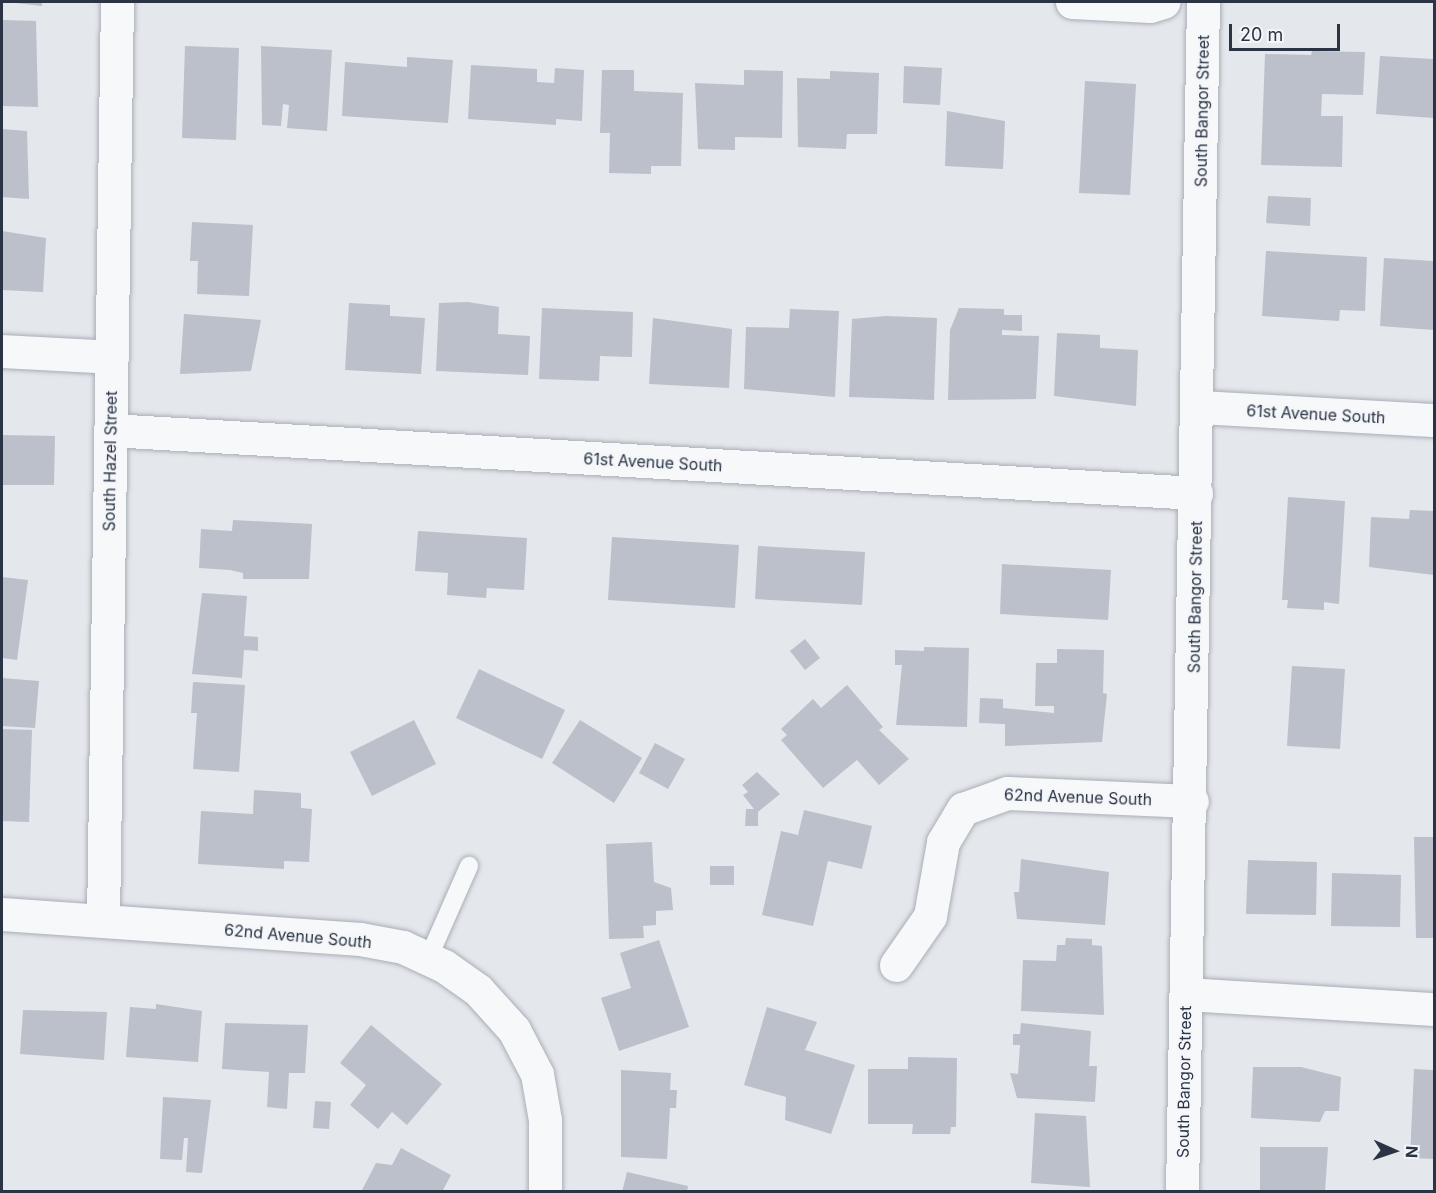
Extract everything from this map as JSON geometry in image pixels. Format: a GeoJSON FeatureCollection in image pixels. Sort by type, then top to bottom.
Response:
{"type":"FeatureCollection","features":[{"type":"Feature","properties":{"kind":"street","name":"South Hazel Street"},"geometry":{"type":"LineString","coordinates":[[103,921],[117,2]]}},
{"type":"Feature","properties":{"kind":"street"},"geometry":{"type":"LineString","coordinates":[[1072,2],[1150,6],[1163,2]]}},
{"type":"Feature","properties":{"kind":"street","name":"South Bangor Street"},"geometry":{"type":"LineString","coordinates":[[1182,1191],[1192,801],[1203,2]]}},
{"type":"Feature","properties":{"kind":"street"},"geometry":{"type":"LineString","coordinates":[[2,351],[112,357]]}},
{"type":"Feature","properties":{"kind":"street","name":"61st Avenue South"},"geometry":{"type":"LineString","coordinates":[[1198,407],[1434,420]]}},
{"type":"Feature","properties":{"kind":"street","name":"61st Avenue South"},"geometry":{"type":"LineString","coordinates":[[110,430],[1196,493]]}},
{"type":"Feature","properties":{"kind":"street","name":"62nd Avenue South"},"geometry":{"type":"LineString","coordinates":[[896,965],[930,916],[944,842],[963,809],[1007,793],[1192,801]]}},
{"type":"Feature","properties":{"kind":"street","name":"62nd Avenue South"},"geometry":{"type":"LineString","coordinates":[[2,914],[360,939],[403,947],[429,959],[478,990],[514,1030],[537,1074],[545,1120],[545,1191]]}},
{"type":"Feature","properties":{"kind":"street"},"geometry":{"type":"LineString","coordinates":[[1186,994],[1434,1009]]}},
{"type":"Feature","properties":{"kind":"lane"},"geometry":{"type":"LineString","coordinates":[[429,959],[469,866]]}},
{"type":"Feature","properties":{"kind":"building"},"geometry":{"type":"Polygon","coordinates":[[[7,2],[42,2],[42,6],[7,2]]]}},
{"type":"Feature","properties":{"kind":"building"},"geometry":{"type":"Polygon","coordinates":[[[2,20],[36,21],[38,107],[2,106],[2,20]]]}},
{"type":"Feature","properties":{"kind":"building"},"geometry":{"type":"Polygon","coordinates":[[[185,46],[239,48],[236,140],[182,138],[185,46]]]}},
{"type":"Feature","properties":{"kind":"building"},"geometry":{"type":"Polygon","coordinates":[[[261,46],[332,50],[327,131],[287,128],[289,105],[283,104],[281,126],[262,125],[261,46]]]}},
{"type":"Feature","properties":{"kind":"building"},"geometry":{"type":"Polygon","coordinates":[[[1312,51],[1365,52],[1363,95],[1322,94],[1321,116],[1343,116],[1342,167],[1261,165],[1265,54],[1311,55],[1312,51]]]}},
{"type":"Feature","properties":{"kind":"building"},"geometry":{"type":"Polygon","coordinates":[[[1380,56],[1433,59],[1434,118],[1376,114],[1380,56]]]}},
{"type":"Feature","properties":{"kind":"building"},"geometry":{"type":"Polygon","coordinates":[[[407,57],[453,60],[448,123],[342,116],[345,62],[407,67],[407,57]]]}},
{"type":"Feature","properties":{"kind":"building"},"geometry":{"type":"Polygon","coordinates":[[[471,65],[537,69],[537,82],[554,83],[555,68],[584,70],[582,121],[556,119],[556,125],[468,119],[471,65]]]}},
{"type":"Feature","properties":{"kind":"building"},"geometry":{"type":"Polygon","coordinates":[[[904,66],[942,68],[940,105],[903,103],[904,66]]]}},
{"type":"Feature","properties":{"kind":"building"},"geometry":{"type":"Polygon","coordinates":[[[602,70],[634,70],[634,91],[683,93],[681,166],[651,166],[651,174],[609,173],[610,133],[600,133],[602,70]]]}},
{"type":"Feature","properties":{"kind":"building"},"geometry":{"type":"Polygon","coordinates":[[[744,70],[783,71],[782,138],[735,137],[735,150],[698,149],[695,83],[744,85],[744,70]]]}},
{"type":"Feature","properties":{"kind":"building"},"geometry":{"type":"Polygon","coordinates":[[[830,71],[879,73],[877,134],[847,134],[846,149],[798,147],[797,78],[830,79],[830,71]]]}},
{"type":"Feature","properties":{"kind":"building"},"geometry":{"type":"Polygon","coordinates":[[[1085,81],[1136,84],[1130,195],[1079,193],[1085,81]]]}},
{"type":"Feature","properties":{"kind":"building"},"geometry":{"type":"Polygon","coordinates":[[[947,111],[1005,121],[1003,169],[945,166],[947,111]]]}},
{"type":"Feature","properties":{"kind":"building"},"geometry":{"type":"Polygon","coordinates":[[[2,129],[27,131],[29,199],[2,197],[2,129]]]}},
{"type":"Feature","properties":{"kind":"building"},"geometry":{"type":"Polygon","coordinates":[[[1268,196],[1311,198],[1310,226],[1266,223],[1268,196]]]}},
{"type":"Feature","properties":{"kind":"building"},"geometry":{"type":"Polygon","coordinates":[[[192,222],[253,225],[249,296],[197,294],[198,261],[190,261],[192,222]]]}},
{"type":"Feature","properties":{"kind":"building"},"geometry":{"type":"Polygon","coordinates":[[[2,231],[46,238],[43,292],[2,290],[2,231]]]}},
{"type":"Feature","properties":{"kind":"building"},"geometry":{"type":"Polygon","coordinates":[[[1266,251],[1367,257],[1365,311],[1340,310],[1339,321],[1262,316],[1266,251]]]}},
{"type":"Feature","properties":{"kind":"building"},"geometry":{"type":"Polygon","coordinates":[[[1384,258],[1434,261],[1434,330],[1380,326],[1384,258]]]}},
{"type":"Feature","properties":{"kind":"building"},"geometry":{"type":"Polygon","coordinates":[[[468,302],[499,307],[498,334],[530,336],[528,375],[436,371],[439,303],[468,302]]]}},
{"type":"Feature","properties":{"kind":"building"},"geometry":{"type":"Polygon","coordinates":[[[349,303],[390,305],[390,316],[425,318],[421,374],[345,370],[349,303]]]}},
{"type":"Feature","properties":{"kind":"building"},"geometry":{"type":"Polygon","coordinates":[[[542,308],[633,312],[632,357],[600,356],[599,381],[539,379],[542,308]]]}},
{"type":"Feature","properties":{"kind":"building"},"geometry":{"type":"Polygon","coordinates":[[[959,308],[1004,309],[1004,315],[1022,315],[1022,331],[1002,330],[1002,335],[1039,336],[1036,399],[948,400],[950,330],[959,308]]]}},
{"type":"Feature","properties":{"kind":"building"},"geometry":{"type":"Polygon","coordinates":[[[790,309],[839,311],[835,397],[744,389],[746,327],[789,328],[790,309]]]}},
{"type":"Feature","properties":{"kind":"building"},"geometry":{"type":"Polygon","coordinates":[[[184,314],[261,320],[251,371],[180,374],[184,314]]]}},
{"type":"Feature","properties":{"kind":"building"},"geometry":{"type":"Polygon","coordinates":[[[886,316],[937,318],[934,400],[849,397],[852,319],[886,316]]]}},
{"type":"Feature","properties":{"kind":"building"},"geometry":{"type":"Polygon","coordinates":[[[653,318],[732,329],[729,388],[649,384],[653,318]]]}},
{"type":"Feature","properties":{"kind":"building"},"geometry":{"type":"Polygon","coordinates":[[[1057,333],[1100,335],[1100,348],[1138,350],[1136,406],[1054,396],[1057,333]]]}},
{"type":"Feature","properties":{"kind":"building"},"geometry":{"type":"Polygon","coordinates":[[[2,435],[55,436],[54,485],[2,485],[2,435]]]}},
{"type":"Feature","properties":{"kind":"building"},"geometry":{"type":"Polygon","coordinates":[[[1288,497],[1345,501],[1339,604],[1324,602],[1324,610],[1287,608],[1288,600],[1282,600],[1288,497]]]}},
{"type":"Feature","properties":{"kind":"building"},"geometry":{"type":"Polygon","coordinates":[[[1410,510],[1434,511],[1434,575],[1369,567],[1371,517],[1409,519],[1410,510]]]}},
{"type":"Feature","properties":{"kind":"building"},"geometry":{"type":"Polygon","coordinates":[[[233,520],[312,524],[309,579],[243,579],[243,573],[199,568],[201,529],[232,531],[233,520]]]}},
{"type":"Feature","properties":{"kind":"building"},"geometry":{"type":"Polygon","coordinates":[[[418,531],[527,538],[524,590],[487,588],[486,598],[447,595],[448,573],[415,571],[418,531]]]}},
{"type":"Feature","properties":{"kind":"building"},"geometry":{"type":"Polygon","coordinates":[[[612,537],[739,545],[735,608],[608,600],[612,537]]]}},
{"type":"Feature","properties":{"kind":"building"},"geometry":{"type":"Polygon","coordinates":[[[758,546],[865,552],[862,605],[755,599],[758,546]]]}},
{"type":"Feature","properties":{"kind":"building"},"geometry":{"type":"Polygon","coordinates":[[[1002,564],[1111,570],[1108,620],[1000,614],[1002,564]]]}},
{"type":"Feature","properties":{"kind":"building"},"geometry":{"type":"Polygon","coordinates":[[[2,577],[28,580],[17,660],[2,658],[2,577]]]}},
{"type":"Feature","properties":{"kind":"building"},"geometry":{"type":"Polygon","coordinates":[[[202,593],[247,596],[244,636],[258,637],[258,651],[244,650],[242,678],[192,674],[202,593]]]}},
{"type":"Feature","properties":{"kind":"building"},"geometry":{"type":"Polygon","coordinates":[[[805,639],[820,658],[805,670],[790,651],[805,639]]]}},
{"type":"Feature","properties":{"kind":"building"},"geometry":{"type":"Polygon","coordinates":[[[924,647],[969,648],[967,727],[896,725],[902,665],[895,665],[895,650],[924,651],[924,647]]]}},
{"type":"Feature","properties":{"kind":"building"},"geometry":{"type":"Polygon","coordinates":[[[1057,649],[1104,650],[1103,693],[1107,694],[1102,742],[1005,746],[1005,724],[979,723],[980,698],[1003,699],[1003,708],[1054,713],[1054,706],[1035,706],[1036,663],[1057,663],[1057,649]]]}},
{"type":"Feature","properties":{"kind":"building"},"geometry":{"type":"Polygon","coordinates":[[[1292,666],[1345,669],[1340,749],[1287,746],[1292,666]]]}},
{"type":"Feature","properties":{"kind":"building"},"geometry":{"type":"Polygon","coordinates":[[[479,669],[565,710],[542,759],[456,718],[479,669]]]}},
{"type":"Feature","properties":{"kind":"building"},"geometry":{"type":"Polygon","coordinates":[[[2,678],[39,681],[35,728],[2,726],[2,678]]]}},
{"type":"Feature","properties":{"kind":"building"},"geometry":{"type":"Polygon","coordinates":[[[193,682],[245,685],[239,772],[193,769],[197,713],[191,713],[193,682]]]}},
{"type":"Feature","properties":{"kind":"building"},"geometry":{"type":"Polygon","coordinates":[[[847,685],[883,727],[879,730],[909,759],[879,785],[857,760],[823,788],[781,740],[787,735],[781,729],[813,699],[821,708],[847,685]]]}},
{"type":"Feature","properties":{"kind":"building"},"geometry":{"type":"Polygon","coordinates":[[[414,720],[436,764],[372,796],[350,752],[414,720]]]}},
{"type":"Feature","properties":{"kind":"building"},"geometry":{"type":"Polygon","coordinates":[[[580,720],[642,758],[614,803],[552,763],[580,720]]]}},
{"type":"Feature","properties":{"kind":"building"},"geometry":{"type":"Polygon","coordinates":[[[2,729],[32,730],[29,822],[2,821],[2,729]]]}},
{"type":"Feature","properties":{"kind":"building"},"geometry":{"type":"Polygon","coordinates":[[[655,743],[685,759],[668,789],[639,773],[655,743]]]}},
{"type":"Feature","properties":{"kind":"building"},"geometry":{"type":"Polygon","coordinates":[[[757,772],[780,794],[758,812],[758,826],[745,826],[746,809],[754,809],[743,795],[748,792],[742,785],[757,772]]]}},
{"type":"Feature","properties":{"kind":"building"},"geometry":{"type":"Polygon","coordinates":[[[254,790],[301,793],[301,808],[312,809],[309,862],[284,861],[284,869],[198,864],[201,811],[253,814],[254,790]]]}},
{"type":"Feature","properties":{"kind":"building"},"geometry":{"type":"Polygon","coordinates":[[[804,810],[872,826],[862,869],[828,861],[813,926],[762,915],[781,831],[798,835],[804,810]]]}},
{"type":"Feature","properties":{"kind":"building"},"geometry":{"type":"Polygon","coordinates":[[[1414,837],[1434,837],[1434,938],[1416,938],[1414,837]]]}},
{"type":"Feature","properties":{"kind":"building"},"geometry":{"type":"Polygon","coordinates":[[[652,842],[654,882],[671,888],[673,910],[656,911],[656,925],[643,926],[644,938],[609,939],[606,844],[652,842]]]}},
{"type":"Feature","properties":{"kind":"building"},"geometry":{"type":"Polygon","coordinates":[[[1021,859],[1109,872],[1105,925],[1017,919],[1014,892],[1019,892],[1021,859]]]}},
{"type":"Feature","properties":{"kind":"building"},"geometry":{"type":"Polygon","coordinates":[[[1248,860],[1317,862],[1316,915],[1246,914],[1248,860]]]}},
{"type":"Feature","properties":{"kind":"building"},"geometry":{"type":"Polygon","coordinates":[[[710,866],[734,866],[734,885],[710,885],[710,866]]]}},
{"type":"Feature","properties":{"kind":"building"},"geometry":{"type":"Polygon","coordinates":[[[1332,873],[1401,875],[1400,927],[1331,926],[1332,873]]]}},
{"type":"Feature","properties":{"kind":"building"},"geometry":{"type":"Polygon","coordinates":[[[1066,938],[1092,939],[1092,945],[1102,946],[1104,1015],[1021,1011],[1023,960],[1056,961],[1057,945],[1065,945],[1066,938]]]}},
{"type":"Feature","properties":{"kind":"building"},"geometry":{"type":"Polygon","coordinates":[[[659,940],[689,1027],[619,1051],[601,998],[631,988],[620,953],[659,940]]]}},
{"type":"Feature","properties":{"kind":"building"},"geometry":{"type":"Polygon","coordinates":[[[156,1004],[202,1011],[198,1062],[126,1057],[130,1007],[156,1009],[156,1004]]]}},
{"type":"Feature","properties":{"kind":"building"},"geometry":{"type":"Polygon","coordinates":[[[767,1007],[817,1022],[805,1050],[855,1065],[831,1134],[785,1120],[786,1097],[744,1085],[767,1007]]]}},
{"type":"Feature","properties":{"kind":"building"},"geometry":{"type":"Polygon","coordinates":[[[23,1010],[107,1012],[104,1060],[20,1054],[23,1010]]]}},
{"type":"Feature","properties":{"kind":"building"},"geometry":{"type":"Polygon","coordinates":[[[225,1023],[308,1025],[305,1073],[289,1073],[287,1109],[267,1107],[269,1072],[222,1069],[225,1023]]]}},
{"type":"Feature","properties":{"kind":"building"},"geometry":{"type":"Polygon","coordinates":[[[1021,1023],[1091,1031],[1089,1066],[1097,1066],[1095,1102],[1017,1098],[1010,1073],[1018,1074],[1020,1045],[1013,1045],[1013,1034],[1020,1034],[1021,1023]]]}},
{"type":"Feature","properties":{"kind":"building"},"geometry":{"type":"Polygon","coordinates":[[[371,1025],[442,1084],[407,1125],[392,1112],[378,1129],[350,1105],[366,1085],[340,1063],[371,1025]]]}},
{"type":"Feature","properties":{"kind":"building"},"geometry":{"type":"Polygon","coordinates":[[[908,1057],[957,1058],[956,1127],[951,1127],[950,1134],[912,1134],[913,1124],[868,1124],[868,1069],[908,1069],[908,1057]]]}},
{"type":"Feature","properties":{"kind":"building"},"geometry":{"type":"Polygon","coordinates":[[[1253,1067],[1301,1067],[1341,1077],[1339,1111],[1325,1111],[1320,1122],[1251,1118],[1253,1067]]]}},
{"type":"Feature","properties":{"kind":"building"},"geometry":{"type":"Polygon","coordinates":[[[1414,1069],[1434,1070],[1434,1159],[1410,1158],[1414,1069]]]}},
{"type":"Feature","properties":{"kind":"building"},"geometry":{"type":"Polygon","coordinates":[[[621,1070],[671,1073],[670,1090],[677,1090],[676,1108],[670,1108],[667,1159],[621,1157],[621,1070]]]}},
{"type":"Feature","properties":{"kind":"building"},"geometry":{"type":"Polygon","coordinates":[[[163,1097],[211,1100],[202,1173],[186,1172],[188,1138],[184,1138],[182,1160],[160,1159],[163,1097]]]}},
{"type":"Feature","properties":{"kind":"building"},"geometry":{"type":"Polygon","coordinates":[[[315,1101],[331,1102],[329,1129],[313,1128],[315,1101]]]}},
{"type":"Feature","properties":{"kind":"building"},"geometry":{"type":"Polygon","coordinates":[[[1035,1113],[1086,1116],[1090,1187],[1031,1183],[1035,1113]]]}},
{"type":"Feature","properties":{"kind":"building"},"geometry":{"type":"Polygon","coordinates":[[[1260,1147],[1328,1147],[1325,1192],[1260,1192],[1260,1147]]]}},
{"type":"Feature","properties":{"kind":"building"},"geometry":{"type":"Polygon","coordinates":[[[401,1148],[451,1175],[442,1192],[361,1192],[376,1163],[392,1165],[401,1148]]]}},
{"type":"Feature","properties":{"kind":"building"},"geometry":{"type":"Polygon","coordinates":[[[627,1172],[688,1186],[687,1192],[622,1192],[627,1172]]]}}]}
